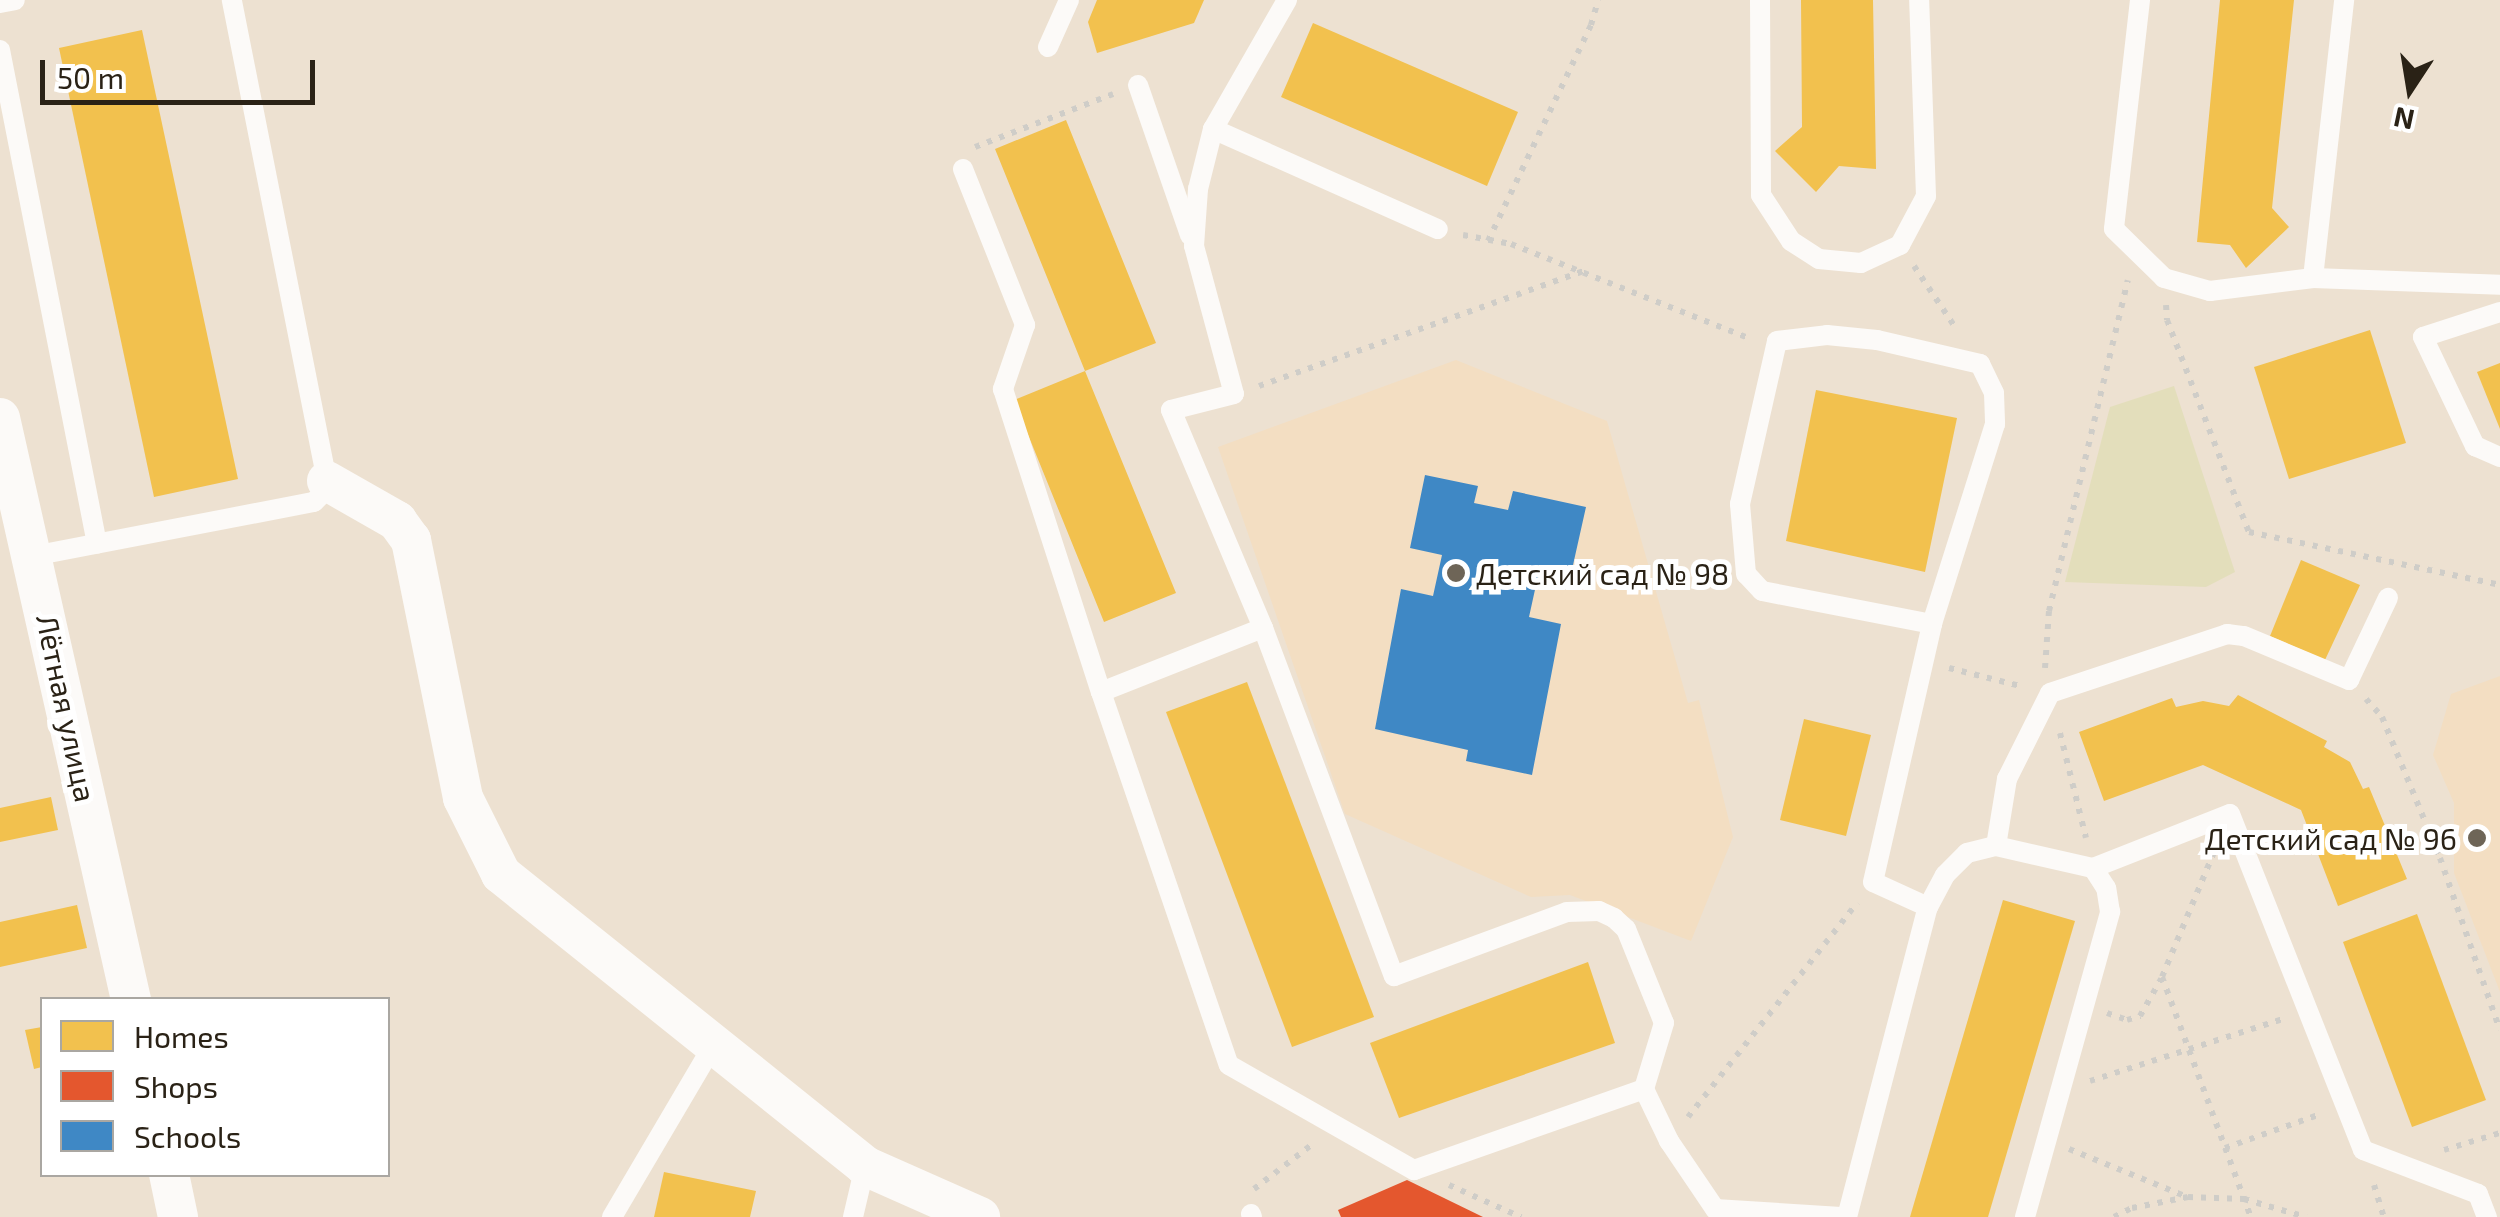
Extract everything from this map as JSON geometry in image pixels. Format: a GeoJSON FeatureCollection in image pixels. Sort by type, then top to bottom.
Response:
{"type":"FeatureCollection","features":[{"type":"Feature","properties":{"kind":"street","name":"Лётная улица"},"geometry":{"type":"LineString","coordinates":[[3,444],[34,556],[130,997]]}},
{"type":"Feature","properties":{"kind":"street"},"geometry":{"type":"LineString","coordinates":[[326,481],[397,522],[411,540],[463,798],[501,874],[865,1166],[980,1217]]}},
{"type":"Feature","properties":{"kind":"street"},"geometry":{"type":"LineString","coordinates":[[170,1177],[178,1217]]}},
{"type":"Feature","properties":{"kind":"lane"},"geometry":{"type":"LineString","coordinates":[[0,3],[15,0]]}},
{"type":"Feature","properties":{"kind":"lane"},"geometry":{"type":"LineString","coordinates":[[34,556],[314,502],[326,481],[232,0]]}},
{"type":"Feature","properties":{"kind":"lane"},"geometry":{"type":"LineString","coordinates":[[1048,46],[1070,0]]}},
{"type":"Feature","properties":{"kind":"lane"},"geometry":{"type":"LineString","coordinates":[[1194,246],[1198,189],[1213,129],[1287,0]]}},
{"type":"Feature","properties":{"kind":"lane"},"geometry":{"type":"LineString","coordinates":[[1760,0],[1761,195],[1791,241],[1819,260],[1861,263],[1900,244],[1926,196],[1918,0]]}},
{"type":"Feature","properties":{"kind":"lane"},"geometry":{"type":"LineString","coordinates":[[2140,0],[2114,229],[2164,278],[2210,290],[2313,278],[2500,285]]}},
{"type":"Feature","properties":{"kind":"lane"},"geometry":{"type":"LineString","coordinates":[[2313,278],[2344,0]]}},
{"type":"Feature","properties":{"kind":"lane"},"geometry":{"type":"LineString","coordinates":[[0,50],[97,544]]}},
{"type":"Feature","properties":{"kind":"lane"},"geometry":{"type":"LineString","coordinates":[[1138,85],[1194,246],[1234,394],[1171,410],[1264,628],[1394,976],[1566,912],[1599,910],[1626,929],[1664,1024],[1644,1089],[1670,1141],[1715,1209],[1844,1217],[1928,907],[1945,875],[1967,853],[1996,846],[2094,868],[2230,814],[2363,1150],[2478,1194],[2487,1217]]}},
{"type":"Feature","properties":{"kind":"lane"},"geometry":{"type":"LineString","coordinates":[[1213,129],[1438,229]]}},
{"type":"Feature","properties":{"kind":"lane"},"geometry":{"type":"LineString","coordinates":[[963,169],[1025,326],[1002,389],[1100,692],[1230,1066],[1414,1170],[1644,1089]]}},
{"type":"Feature","properties":{"kind":"lane"},"geometry":{"type":"LineString","coordinates":[[2500,312],[2424,337],[2475,446],[2500,457]]}},
{"type":"Feature","properties":{"kind":"lane"},"geometry":{"type":"LineString","coordinates":[[1928,907],[1874,882],[1932,624],[1995,424],[1994,393],[1980,364],[1827,334],[1778,341],[1740,504],[1746,574],[1762,591],[1932,624]]}},
{"type":"Feature","properties":{"kind":"lane"},"geometry":{"type":"LineString","coordinates":[[1996,846],[2007,780],[2050,693],[2228,634],[2244,636],[2349,680],[2388,598]]}},
{"type":"Feature","properties":{"kind":"lane"},"geometry":{"type":"LineString","coordinates":[[1100,692],[1264,628]]}},
{"type":"Feature","properties":{"kind":"lane"},"geometry":{"type":"LineString","coordinates":[[2025,1217],[2110,912],[2106,888],[2094,868]]}},
{"type":"Feature","properties":{"kind":"lane"},"geometry":{"type":"LineString","coordinates":[[612,1217],[714,1044]]}},
{"type":"Feature","properties":{"kind":"lane"},"geometry":{"type":"LineString","coordinates":[[853,1217],[865,1166]]}},
{"type":"Feature","properties":{"kind":"path"},"geometry":{"type":"LineString","coordinates":[[1488,240],[1592,25],[1598,0]]}},
{"type":"Feature","properties":{"kind":"path"},"geometry":{"type":"LineString","coordinates":[[963,169],[975,147],[991,139],[1138,85]]}},
{"type":"Feature","properties":{"kind":"path"},"geometry":{"type":"LineString","coordinates":[[1438,229],[1511,244],[1747,339],[1778,341]]}},
{"type":"Feature","properties":{"kind":"path"},"geometry":{"type":"LineString","coordinates":[[1900,244],[1980,364]]}},
{"type":"Feature","properties":{"kind":"path"},"geometry":{"type":"LineString","coordinates":[[2094,868],[2043,657],[2049,611],[2135,250]]}},
{"type":"Feature","properties":{"kind":"path"},"geometry":{"type":"LineString","coordinates":[[1234,394],[1583,272]]}},
{"type":"Feature","properties":{"kind":"path"},"geometry":{"type":"LineString","coordinates":[[2164,278],[2167,320],[2249,532],[2500,585]]}},
{"type":"Feature","properties":{"kind":"path"},"geometry":{"type":"LineString","coordinates":[[1923,661],[2050,693]]}},
{"type":"Feature","properties":{"kind":"path"},"geometry":{"type":"LineString","coordinates":[[2349,680],[2382,717],[2440,858],[2500,1030]]}},
{"type":"Feature","properties":{"kind":"path"},"geometry":{"type":"LineString","coordinates":[[2084,1005],[2127,1020],[2140,1016],[2162,978],[2230,814]]}},
{"type":"Feature","properties":{"kind":"path"},"geometry":{"type":"LineString","coordinates":[[1670,1141],[1874,882]]}},
{"type":"Feature","properties":{"kind":"path"},"geometry":{"type":"LineString","coordinates":[[2162,978],[2251,1217]]}},
{"type":"Feature","properties":{"kind":"path"},"geometry":{"type":"LineString","coordinates":[[2060,1090],[2308,1011]]}},
{"type":"Feature","properties":{"kind":"path"},"geometry":{"type":"LineString","coordinates":[[2225,1148],[2346,1106]]}},
{"type":"Feature","properties":{"kind":"path"},"geometry":{"type":"LineString","coordinates":[[1251,1216],[1249,1198],[1255,1187],[1336,1126]]}},
{"type":"Feature","properties":{"kind":"path"},"geometry":{"type":"LineString","coordinates":[[2397,1164],[2500,1133]]}},
{"type":"Feature","properties":{"kind":"path"},"geometry":{"type":"LineString","coordinates":[[2046,1140],[2188,1197]]}},
{"type":"Feature","properties":{"kind":"path"},"geometry":{"type":"LineString","coordinates":[[1414,1170],[1521,1217]]}},
{"type":"Feature","properties":{"kind":"path"},"geometry":{"type":"LineString","coordinates":[[2114,1217],[2132,1208],[2188,1197],[2244,1199],[2306,1217]]}},
{"type":"Feature","properties":{"kind":"shaded area","name":"Детский сад № 98"},"geometry":{"type":"Polygon","coordinates":[[[1456,360],[1607,421],[1688,703],[1699,700],[1733,837],[1691,941],[1570,895],[1531,897],[1345,814],[1218,447],[1456,360]]]}},
{"type":"Feature","properties":{"kind":"shaded area"},"geometry":{"type":"Polygon","coordinates":[[[2174,386],[2235,572],[2206,587],[2065,582],[2110,407],[2174,386]]]}},
{"type":"Feature","properties":{"kind":"shaded area","name":"Детский сад № 96"},"geometry":{"type":"Polygon","coordinates":[[[2500,676],[2500,992],[2454,873],[2454,803],[2433,755],[2451,694],[2500,676]]]}},
{"type":"Feature","properties":{"kind":"building: Homes"},"geometry":{"type":"Polygon","coordinates":[[[1097,0],[1204,0],[1194,23],[1097,53],[1088,22],[1097,0]]]}},
{"type":"Feature","properties":{"kind":"building: Homes"},"geometry":{"type":"Polygon","coordinates":[[[1801,0],[1873,0],[1876,169],[1839,166],[1816,192],[1775,151],[1802,127],[1801,0]]]}},
{"type":"Feature","properties":{"kind":"building: Homes"},"geometry":{"type":"Polygon","coordinates":[[[2220,0],[2294,0],[2272,208],[2289,227],[2246,268],[2230,245],[2197,242],[2220,0]]]}},
{"type":"Feature","properties":{"kind":"building: Homes"},"geometry":{"type":"Polygon","coordinates":[[[1313,23],[1518,112],[1487,186],[1281,97],[1313,23]]]}},
{"type":"Feature","properties":{"kind":"building: Homes"},"geometry":{"type":"Polygon","coordinates":[[[142,30],[238,479],[154,497],[59,48],[142,30]]]}},
{"type":"Feature","properties":{"kind":"building: Homes"},"geometry":{"type":"Polygon","coordinates":[[[1066,120],[1156,343],[1085,371],[995,149],[1066,120]]]}},
{"type":"Feature","properties":{"kind":"building: Homes"},"geometry":{"type":"Polygon","coordinates":[[[2370,330],[2406,443],[2289,479],[2254,367],[2370,330]]]}},
{"type":"Feature","properties":{"kind":"building: Homes"},"geometry":{"type":"Polygon","coordinates":[[[2500,363],[2500,429],[2477,372],[2500,363]]]}},
{"type":"Feature","properties":{"kind":"building: Homes"},"geometry":{"type":"Polygon","coordinates":[[[1085,371],[1176,593],[1104,622],[1014,400],[1085,371]]]}},
{"type":"Feature","properties":{"kind":"building: Homes"},"geometry":{"type":"Polygon","coordinates":[[[1816,390],[1957,418],[1925,572],[1786,541],[1816,390]]]}},
{"type":"Feature","properties":{"kind":"building: Homes"},"geometry":{"type":"Polygon","coordinates":[[[2301,560],[2360,585],[2325,660],[2270,636],[2301,560]]]}},
{"type":"Feature","properties":{"kind":"building: Homes"},"geometry":{"type":"Polygon","coordinates":[[[1247,682],[1374,1017],[1292,1047],[1166,712],[1247,682]]]}},
{"type":"Feature","properties":{"kind":"building: Homes"},"geometry":{"type":"Polygon","coordinates":[[[2238,695],[2327,741],[2324,747],[2350,762],[2363,789],[2369,787],[2407,879],[2338,906],[2301,810],[2203,765],[2104,801],[2079,732],[2172,698],[2176,707],[2203,701],[2229,706],[2238,695]]]}},
{"type":"Feature","properties":{"kind":"building: Homes"},"geometry":{"type":"Polygon","coordinates":[[[1804,719],[1871,735],[1846,836],[1780,820],[1804,719]]]}},
{"type":"Feature","properties":{"kind":"building: Homes"},"geometry":{"type":"Polygon","coordinates":[[[51,797],[58,830],[0,842],[0,808],[51,797]]]}},
{"type":"Feature","properties":{"kind":"building: Homes"},"geometry":{"type":"Polygon","coordinates":[[[2003,900],[2075,921],[1988,1217],[1910,1217],[2003,900]]]}},
{"type":"Feature","properties":{"kind":"building: Homes"},"geometry":{"type":"Polygon","coordinates":[[[77,905],[87,948],[0,967],[0,922],[77,905]]]}},
{"type":"Feature","properties":{"kind":"building: Homes"},"geometry":{"type":"Polygon","coordinates":[[[2417,914],[2486,1100],[2412,1127],[2343,942],[2417,914]]]}},
{"type":"Feature","properties":{"kind":"building: Homes"},"geometry":{"type":"Polygon","coordinates":[[[1588,962],[1615,1043],[1399,1118],[1370,1043],[1588,962]]]}},
{"type":"Feature","properties":{"kind":"building: Homes"},"geometry":{"type":"Polygon","coordinates":[[[40,1027],[40,1068],[34,1069],[25,1030],[40,1027]]]}},
{"type":"Feature","properties":{"kind":"building: Homes"},"geometry":{"type":"Polygon","coordinates":[[[664,1172],[756,1191],[750,1217],[654,1217],[664,1172]]]}},
{"type":"Feature","properties":{"kind":"building: Shops"},"geometry":{"type":"Polygon","coordinates":[[[1407,1180],[1483,1217],[1341,1217],[1338,1210],[1407,1180]]]}},
{"type":"Feature","properties":{"kind":"building: Schools"},"geometry":{"type":"Polygon","coordinates":[[[1425,475],[1478,486],[1474,503],[1508,510],[1513,491],[1586,507],[1569,583],[1538,576],[1529,617],[1561,624],[1532,775],[1466,761],[1468,750],[1375,729],[1401,589],[1433,596],[1442,555],[1410,548],[1425,475]]]}},
{"type":"Feature","properties":{"kind":"place","name":"Детский сад № 98"},"geometry":{"type":"Point","coordinates":[1456,573]}},
{"type":"Feature","properties":{"kind":"place","name":"Детский сад № 96"},"geometry":{"type":"Point","coordinates":[2477,838]}}]}
